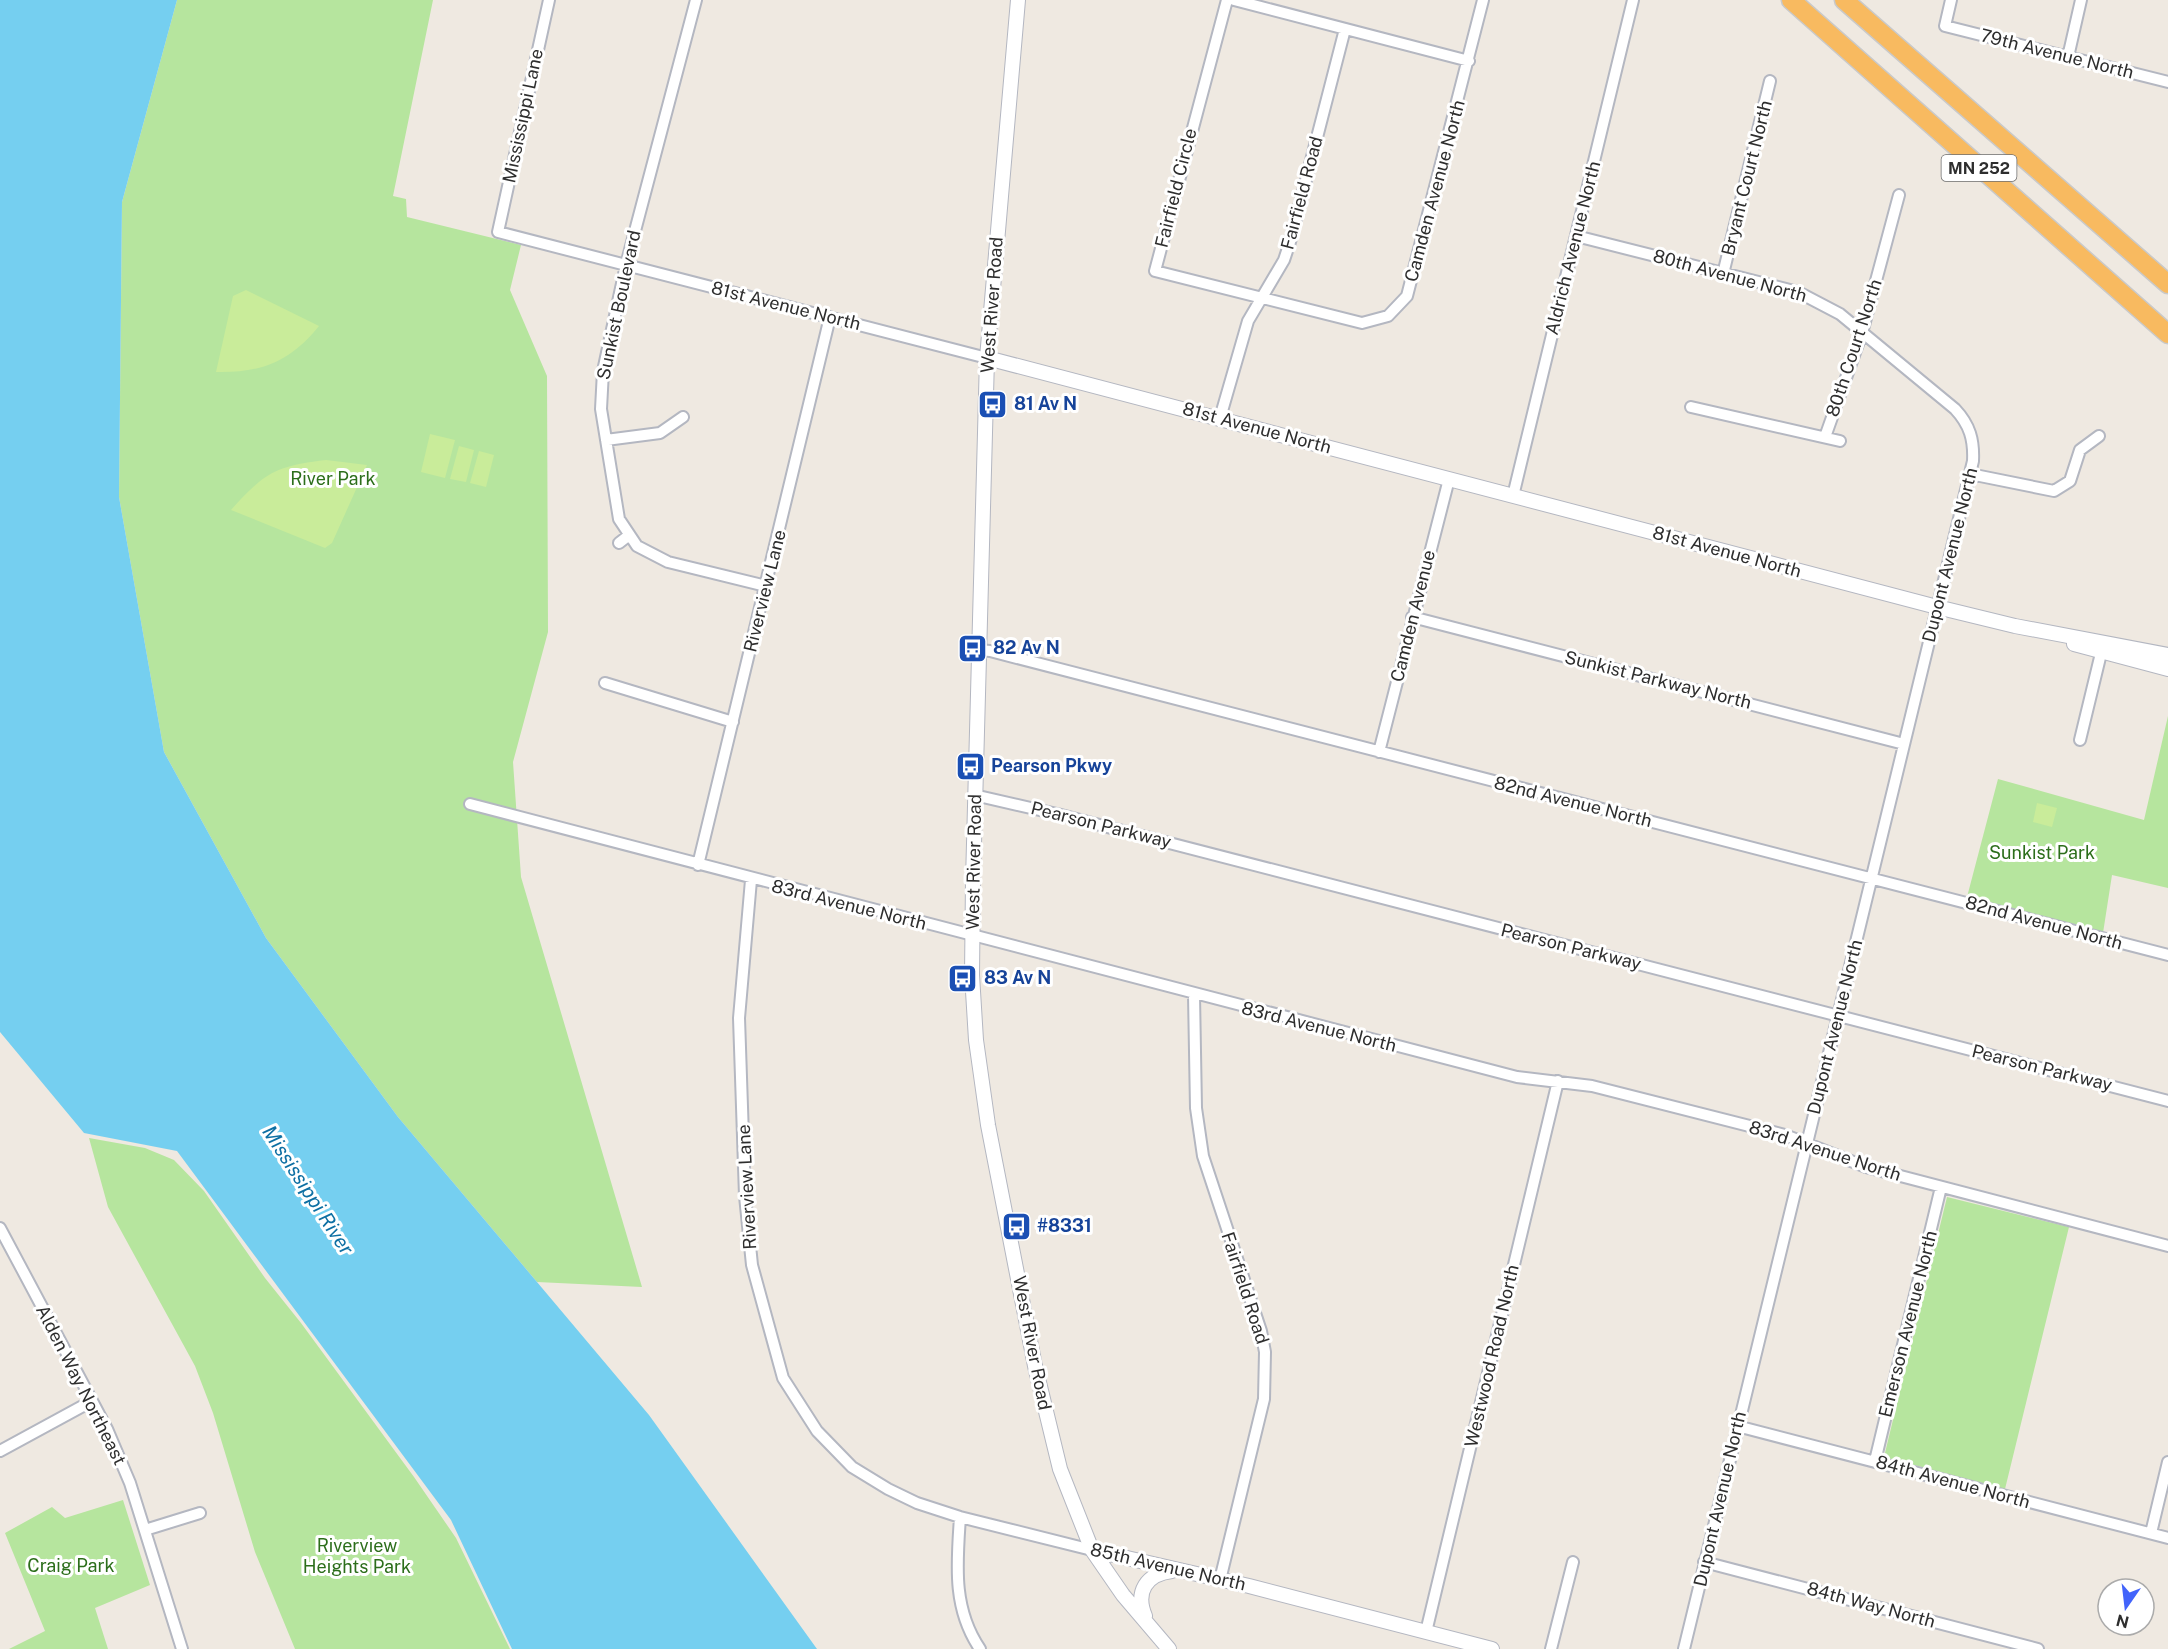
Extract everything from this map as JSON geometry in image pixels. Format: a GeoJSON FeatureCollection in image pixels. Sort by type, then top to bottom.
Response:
{"type":"FeatureCollection","features":[{"type":"Feature","properties":{"kind":"highway","name":"MN 252"},"geometry":{"type":"LineString","coordinates":[[1791,0],[2168,334]]}},
{"type":"Feature","properties":{"kind":"highway","name":"MN 252"},"geometry":{"type":"LineString","coordinates":[[1844,0],[2168,284]]}},
{"type":"Feature","properties":{"kind":"street","name":"Mississippi Lane"},"geometry":{"type":"LineString","coordinates":[[498,232],[549,0]]}},
{"type":"Feature","properties":{"kind":"street","name":"Sunkist Boulevard"},"geometry":{"type":"LineString","coordinates":[[628,536],[617,510],[601,409],[603,371],[626,265],[696,0]]}},
{"type":"Feature","properties":{"kind":"street","name":"West River Road"},"geometry":{"type":"LineString","coordinates":[[1018,0],[987,358],[974,795],[973,937],[976,1040],[999,1178],[1054,1449],[1071,1500],[1092,1550],[1123,1595],[1169,1649]]}},
{"type":"Feature","properties":{"kind":"street","name":"Fairfield Circle"},"geometry":{"type":"LineString","coordinates":[[1227,0],[1155,271],[1261,298]]}},
{"type":"Feature","properties":{"kind":"street"},"geometry":{"type":"LineString","coordinates":[[1234,0],[1469,61]]}},
{"type":"Feature","properties":{"kind":"street","name":"Camden Avenue North"},"geometry":{"type":"LineString","coordinates":[[1261,298],[1362,323],[1388,316],[1399,308],[1411,284],[1483,0]]}},
{"type":"Feature","properties":{"kind":"street","name":"Aldrich Avenue North"},"geometry":{"type":"LineString","coordinates":[[1514,496],[1633,0]]}},
{"type":"Feature","properties":{"kind":"street","name":"79th Avenue North"},"geometry":{"type":"LineString","coordinates":[[1952,0],[1945,26],[2168,82]]}},
{"type":"Feature","properties":{"kind":"street"},"geometry":{"type":"LineString","coordinates":[[2068,57],[2081,0]]}},
{"type":"Feature","properties":{"kind":"street","name":"Fairfield Road"},"geometry":{"type":"LineString","coordinates":[[1220,418],[1245,330],[1284,260],[1290,242],[1345,29]]}},
{"type":"Feature","properties":{"kind":"street","name":"Bryant Court North"},"geometry":{"type":"LineString","coordinates":[[1723,274],[1770,81]]}},
{"type":"Feature","properties":{"kind":"street","name":"80th Court North"},"geometry":{"type":"LineString","coordinates":[[1691,407],[1825,437],[1862,333],[1899,195]]}},
{"type":"Feature","properties":{"kind":"street","name":"81st Avenue North"},"geometry":{"type":"LineString","coordinates":[[498,232],[1220,418],[1937,607],[2103,647],[2168,669]]}},
{"type":"Feature","properties":{"kind":"street","name":"80th Avenue North"},"geometry":{"type":"LineString","coordinates":[[1576,236],[1812,298],[1840,314],[1955,409]]}},
{"type":"Feature","properties":{"kind":"street","name":"Riverview Lane"},"geometry":{"type":"LineString","coordinates":[[698,865],[830,317]]}},
{"type":"Feature","properties":{"kind":"street","name":"Dupont Avenue North"},"geometry":{"type":"LineString","coordinates":[[1684,1649],[1970,474],[1974,447],[1971,432],[1965,419],[1955,409]]}},
{"type":"Feature","properties":{"kind":"street"},"geometry":{"type":"LineString","coordinates":[[606,440],[660,433],[683,417]]}},
{"type":"Feature","properties":{"kind":"street"},"geometry":{"type":"LineString","coordinates":[[1970,474],[2054,491],[2070,481],[2080,450],[2099,436]]}},
{"type":"Feature","properties":{"kind":"street"},"geometry":{"type":"LineString","coordinates":[[1825,437],[1840,441]]}},
{"type":"Feature","properties":{"kind":"street","name":"Camden Avenue"},"geometry":{"type":"LineString","coordinates":[[1379,752],[1449,479]]}},
{"type":"Feature","properties":{"kind":"street"},"geometry":{"type":"LineString","coordinates":[[618,543],[628,536],[637,546],[668,562],[766,586]]}},
{"type":"Feature","properties":{"kind":"street","name":"Sunkist Parkway North"},"geometry":{"type":"LineString","coordinates":[[1412,617],[1904,744]]}},
{"type":"Feature","properties":{"kind":"street","name":"81st Avenue North"},"geometry":{"type":"LineString","coordinates":[[2103,647],[2168,655]]}},
{"type":"Feature","properties":{"kind":"street"},"geometry":{"type":"LineString","coordinates":[[2080,740],[2103,647]]}},
{"type":"Feature","properties":{"kind":"street","name":"82nd Avenue North"},"geometry":{"type":"LineString","coordinates":[[979,650],[2168,955]]}},
{"type":"Feature","properties":{"kind":"street"},"geometry":{"type":"LineString","coordinates":[[605,684],[733,722]]}},
{"type":"Feature","properties":{"kind":"street","name":"Pearson Parkway"},"geometry":{"type":"LineString","coordinates":[[974,795],[1057,813],[2168,1101]]}},
{"type":"Feature","properties":{"kind":"street","name":"83rd Avenue North"},"geometry":{"type":"LineString","coordinates":[[470,804],[751,880],[1517,1077],[1603,1088],[1785,1135],[1866,1167],[2168,1246]]}},
{"type":"Feature","properties":{"kind":"street","name":"Riverview Lane"},"geometry":{"type":"LineString","coordinates":[[751,880],[739,1018],[745,1196],[752,1265],[783,1378],[817,1431],[852,1467]]}},
{"type":"Feature","properties":{"kind":"street","name":"Fairfield Road"},"geometry":{"type":"LineString","coordinates":[[1194,995],[1196,1108],[1203,1156],[1261,1331],[1265,1352],[1264,1399],[1220,1580]]}},
{"type":"Feature","properties":{"kind":"street","name":"Westwood Road North"},"geometry":{"type":"LineString","coordinates":[[1426,1632],[1558,1081]]}},
{"type":"Feature","properties":{"kind":"street","name":"Emerson Avenue North"},"geometry":{"type":"LineString","coordinates":[[1875,1461],[1941,1187]]}},
{"type":"Feature","properties":{"kind":"street","name":"Alden Way Northeast"},"geometry":{"type":"LineString","coordinates":[[0,1228],[120,1458],[182,1649]]}},
{"type":"Feature","properties":{"kind":"street"},"geometry":{"type":"LineString","coordinates":[[0,1451],[92,1401]]}},
{"type":"Feature","properties":{"kind":"street","name":"84th Avenue North"},"geometry":{"type":"LineString","coordinates":[[1737,1426],[2168,1538]]}},
{"type":"Feature","properties":{"kind":"street"},"geometry":{"type":"LineString","coordinates":[[2151,1533],[2168,1462]]}},
{"type":"Feature","properties":{"kind":"street","name":"85th Avenue North"},"geometry":{"type":"LineString","coordinates":[[852,1467],[916,1503],[960,1517],[1492,1649]]}},
{"type":"Feature","properties":{"kind":"street"},"geometry":{"type":"LineString","coordinates":[[145,1530],[200,1512]]}},
{"type":"Feature","properties":{"kind":"street"},"geometry":{"type":"LineString","coordinates":[[960,1517],[956,1573],[959,1597],[965,1621],[980,1649]]}},
{"type":"Feature","properties":{"kind":"street"},"geometry":{"type":"LineString","coordinates":[[1551,1649],[1573,1562]]}},
{"type":"Feature","properties":{"kind":"street","name":"84th Way North"},"geometry":{"type":"LineString","coordinates":[[1704,1562],[2038,1649]]}},
{"type":"Feature","properties":{"kind":"street"},"geometry":{"type":"LineString","coordinates":[[1146,1621],[1140,1600],[1144,1586],[1158,1574],[1177,1571]]}},
{"type":"Feature","properties":{"kind":"green space","name":"River Park"},"geometry":{"type":"Polygon","coordinates":[[[177,0],[433,0],[393,196],[406,199],[407,217],[521,245],[510,290],[547,376],[548,632],[513,762],[521,877],[642,1287],[537,1282],[398,1117],[266,938],[164,752],[119,497],[122,202],[177,0]]]}},
{"type":"Feature","properties":{"kind":"green space"},"geometry":{"type":"Polygon","coordinates":[[[246,290],[319,326],[297,349],[274,363],[247,370],[216,372],[233,296],[246,290]]]}},
{"type":"Feature","properties":{"kind":"green space"},"geometry":{"type":"Polygon","coordinates":[[[430,434],[455,440],[445,478],[421,472],[430,434]]]}},
{"type":"Feature","properties":{"kind":"green space"},"geometry":{"type":"Polygon","coordinates":[[[459,446],[474,450],[466,482],[450,479],[459,446]]]}},
{"type":"Feature","properties":{"kind":"green space"},"geometry":{"type":"Polygon","coordinates":[[[479,451],[494,455],[486,487],[470,483],[479,451]]]}},
{"type":"Feature","properties":{"kind":"green space"},"geometry":{"type":"Polygon","coordinates":[[[326,460],[367,465],[332,543],[325,548],[231,510],[253,487],[272,473],[295,465],[326,460]]]}},
{"type":"Feature","properties":{"kind":"green space","name":"Sunkist Park"},"geometry":{"type":"Polygon","coordinates":[[[2168,716],[2168,888],[2112,875],[2103,933],[1967,897],[1998,779],[2144,820],[2168,716]]]}},
{"type":"Feature","properties":{"kind":"green space"},"geometry":{"type":"Polygon","coordinates":[[[2037,803],[2057,808],[2052,827],[2033,822],[2037,803]]]}},
{"type":"Feature","properties":{"kind":"green space","name":"Riverview Heights Park"},"geometry":{"type":"Polygon","coordinates":[[[89,1138],[145,1148],[174,1160],[204,1191],[265,1278],[301,1323],[414,1477],[456,1538],[510,1649],[295,1649],[255,1552],[213,1413],[195,1366],[108,1207],[89,1138]]]}},
{"type":"Feature","properties":{"kind":"green space"},"geometry":{"type":"Polygon","coordinates":[[[1947,1197],[2069,1227],[2005,1489],[1884,1457],[1947,1197]]]}},
{"type":"Feature","properties":{"kind":"green space","name":"Craig Park"},"geometry":{"type":"Polygon","coordinates":[[[123,1500],[150,1585],[95,1608],[108,1649],[9,1649],[45,1631],[5,1533],[52,1507],[65,1518],[123,1500]]]}},
{"type":"Feature","properties":{"kind":"water","name":"Mississippi River"},"geometry":{"type":"Polygon","coordinates":[[[0,0],[177,0],[122,202],[119,497],[164,752],[266,938],[398,1117],[649,1415],[817,1649],[512,1649],[451,1520],[177,1151],[84,1133],[0,1032],[0,0]]]}},
{"type":"Feature","properties":{"kind":"place","name":"81 Av N"},"geometry":{"type":"Point","coordinates":[993,404]}},
{"type":"Feature","properties":{"kind":"place","name":"82 Av N"},"geometry":{"type":"Point","coordinates":[972,648]}},
{"type":"Feature","properties":{"kind":"place","name":"Pearson Pkwy"},"geometry":{"type":"Point","coordinates":[970,766]}},
{"type":"Feature","properties":{"kind":"place","name":"83 Av N"},"geometry":{"type":"Point","coordinates":[963,978]}},
{"type":"Feature","properties":{"kind":"place","name":"#8331"},"geometry":{"type":"Point","coordinates":[1016,1226]}}]}
